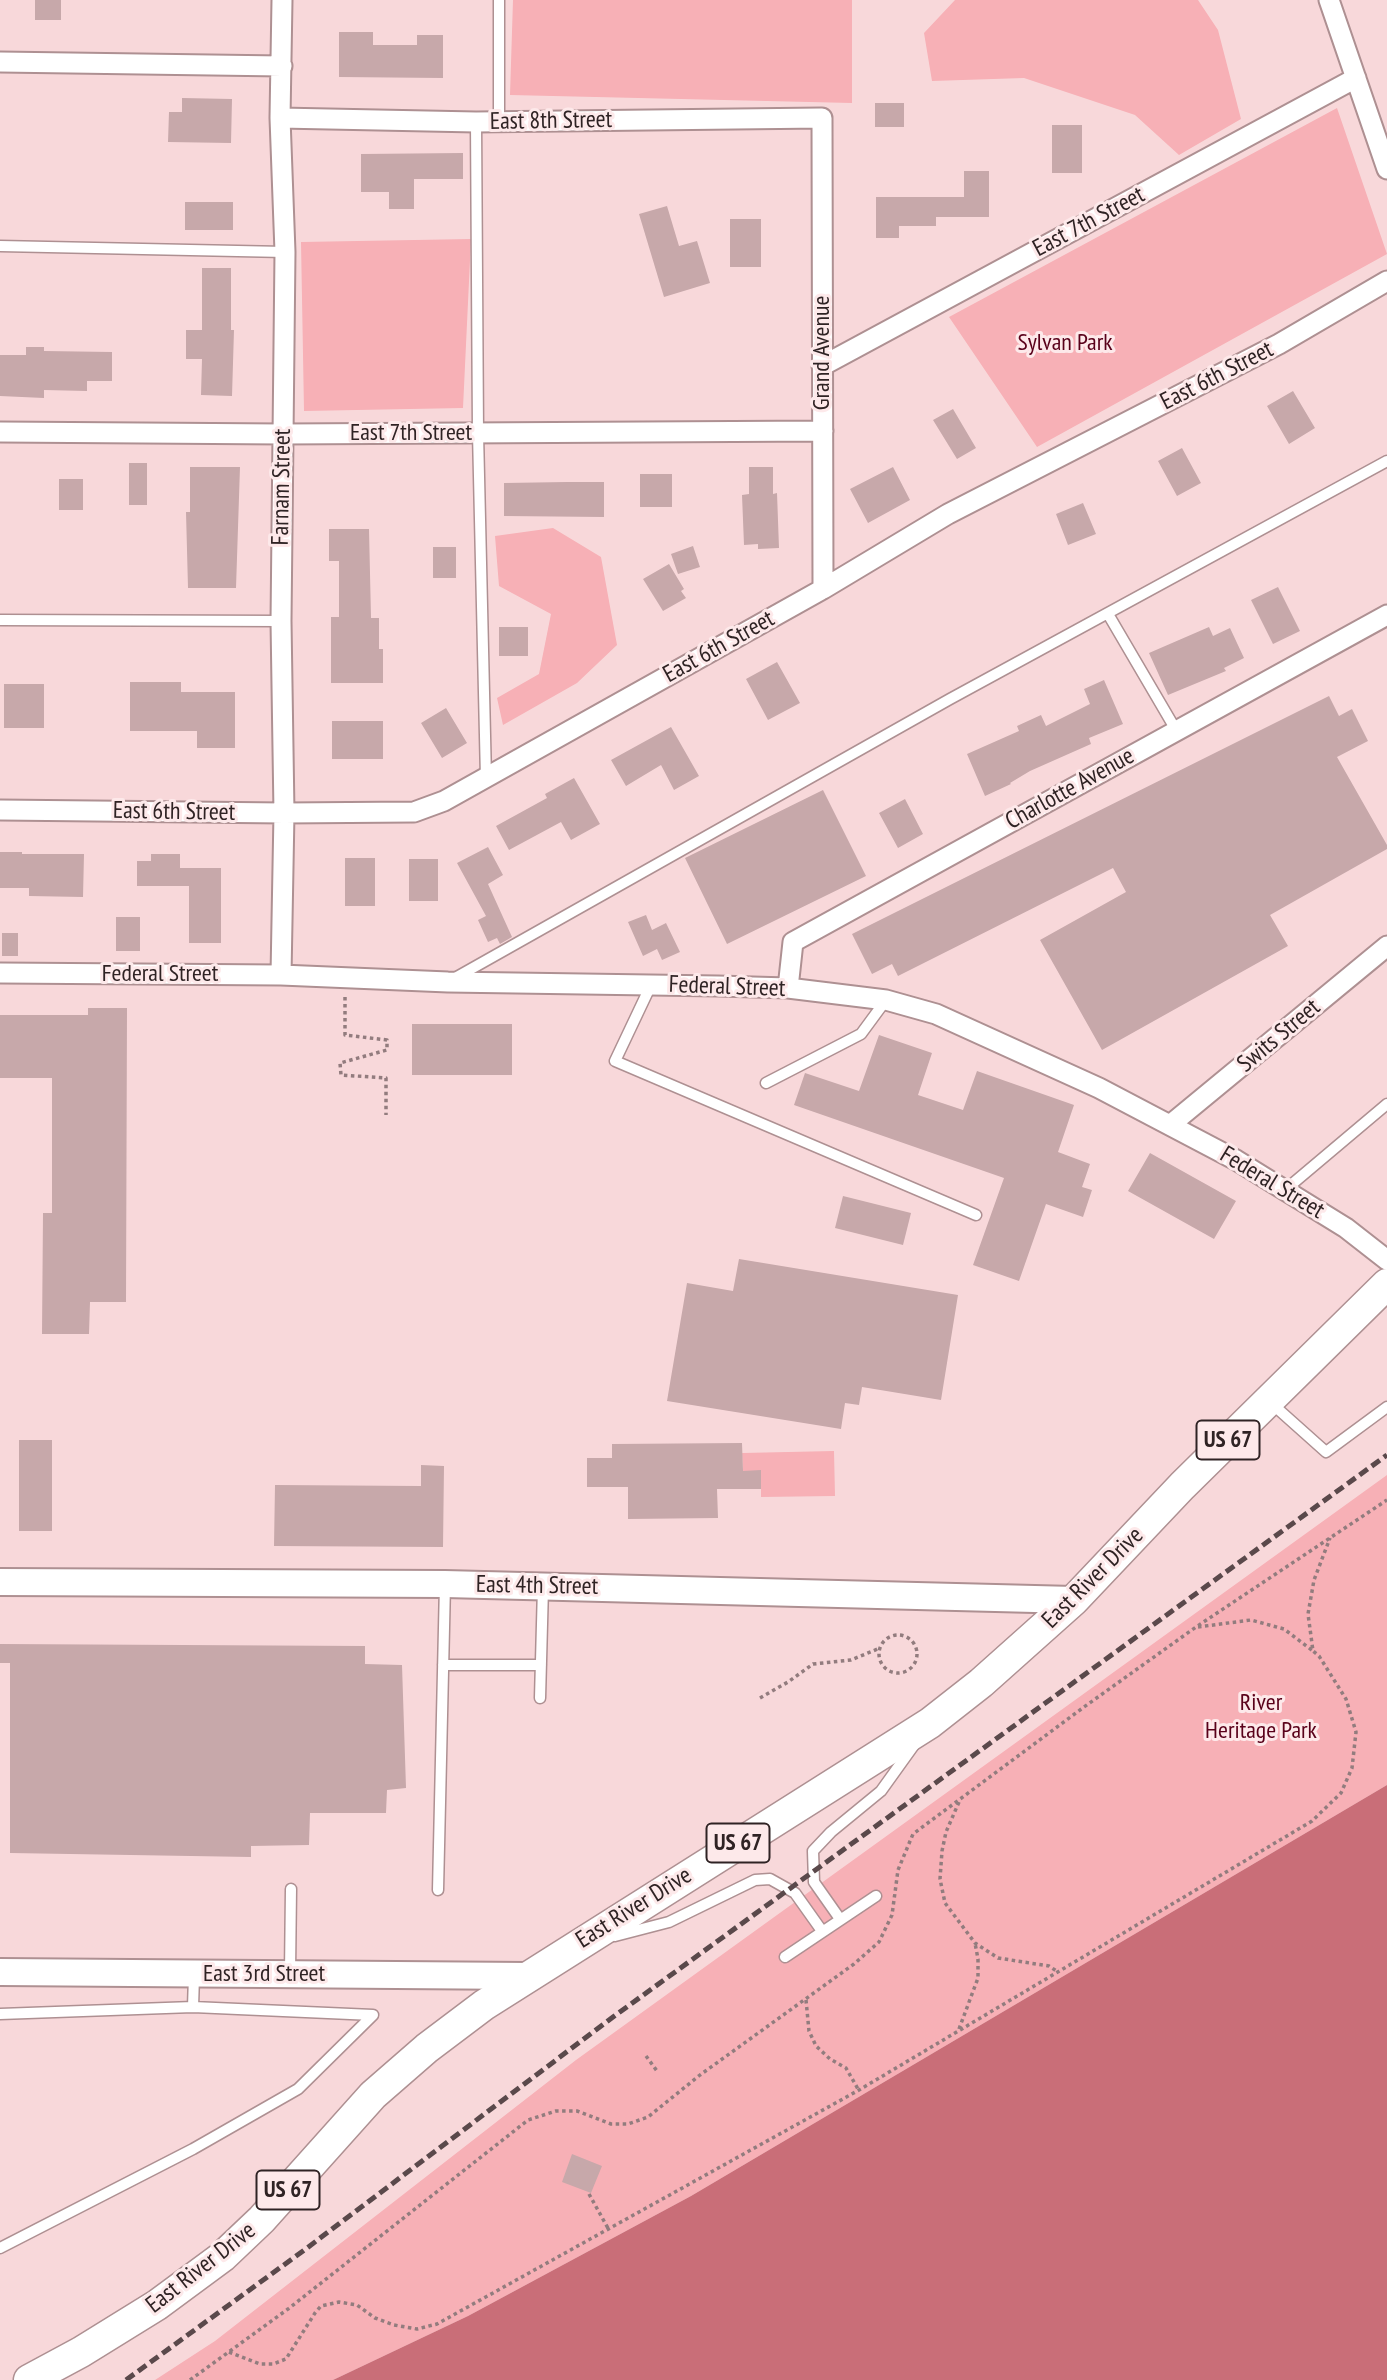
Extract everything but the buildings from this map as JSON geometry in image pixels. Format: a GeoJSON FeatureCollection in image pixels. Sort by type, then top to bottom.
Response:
{"type":"FeatureCollection","features":[{"type":"Feature","properties":{"kind":"main road","name":"East River Drive"},"geometry":{"type":"LineString","coordinates":[[29,2380],[81,2352],[157,2305],[222,2257],[262,2219],[373,2095],[427,2048],[484,2005],[930,1723],[981,1684],[1074,1600],[1182,1486],[1387,1284]]}},
{"type":"Feature","properties":{"kind":"main road","name":"East 4th Street"},"geometry":{"type":"LineString","coordinates":[[0,1583],[445,1584],[1074,1600]]}},
{"type":"Feature","properties":{"kind":"main road","name":"East 3rd Street"},"geometry":{"type":"LineString","coordinates":[[0,1972],[528,1976]]}},
{"type":"Feature","properties":{"kind":"street","name":"Farnam Street"},"geometry":{"type":"LineString","coordinates":[[281,975],[284,813],[281,621],[285,252],[280,118],[282,0]]}},
{"type":"Feature","properties":{"kind":"street"},"geometry":{"type":"LineString","coordinates":[[1329,0],[1387,169]]}},
{"type":"Feature","properties":{"kind":"street"},"geometry":{"type":"LineString","coordinates":[[0,62],[282,66]]}},
{"type":"Feature","properties":{"kind":"street","name":"East 7th Street"},"geometry":{"type":"LineString","coordinates":[[822,366],[1356,78]]}},
{"type":"Feature","properties":{"kind":"street","name":"East 8th Street"},"geometry":{"type":"LineString","coordinates":[[280,118],[499,122],[822,118]]}},
{"type":"Feature","properties":{"kind":"street","name":"Grand Avenue"},"geometry":{"type":"LineString","coordinates":[[822,118],[823,589]]}},
{"type":"Feature","properties":{"kind":"street","name":"East 6th Street"},"geometry":{"type":"LineString","coordinates":[[0,810],[414,812],[444,801],[823,589],[948,514],[1279,344],[1387,281]]}},
{"type":"Feature","properties":{"kind":"street","name":"East 7th Street"},"geometry":{"type":"LineString","coordinates":[[0,432],[283,434],[823,431]]}},
{"type":"Feature","properties":{"kind":"street","name":"Charlotte Avenue"},"geometry":{"type":"LineString","coordinates":[[788,988],[793,942],[1387,615]]}},
{"type":"Feature","properties":{"kind":"street","name":"Swits Street"},"geometry":{"type":"LineString","coordinates":[[1170,1125],[1387,946]]}},
{"type":"Feature","properties":{"kind":"street","name":"Federal Street"},"geometry":{"type":"LineString","coordinates":[[0,973],[281,975],[448,982],[788,988],[886,1000],[936,1014],[1099,1088],[1236,1160],[1346,1228],[1387,1260]]}},
{"type":"Feature","properties":{"kind":"lane"},"geometry":{"type":"LineString","coordinates":[[499,0],[499,122]]}},
{"type":"Feature","properties":{"kind":"lane"},"geometry":{"type":"LineString","coordinates":[[476,122],[478,433],[486,779]]}},
{"type":"Feature","properties":{"kind":"lane"},"geometry":{"type":"LineString","coordinates":[[0,246],[285,252]]}},
{"type":"Feature","properties":{"kind":"lane"},"geometry":{"type":"LineString","coordinates":[[448,982],[950,699],[1387,461]]}},
{"type":"Feature","properties":{"kind":"lane"},"geometry":{"type":"LineString","coordinates":[[1108,614],[1176,730]]}},
{"type":"Feature","properties":{"kind":"lane"},"geometry":{"type":"LineString","coordinates":[[0,620],[281,621]]}},
{"type":"Feature","properties":{"kind":"lane"},"geometry":{"type":"LineString","coordinates":[[651,985],[615,1060],[976,1215]]}},
{"type":"Feature","properties":{"kind":"lane"},"geometry":{"type":"LineString","coordinates":[[766,1083],[861,1034],[886,1000]]}},
{"type":"Feature","properties":{"kind":"lane"},"geometry":{"type":"LineString","coordinates":[[1285,1190],[1387,1104]]}},
{"type":"Feature","properties":{"kind":"lane"},"geometry":{"type":"LineString","coordinates":[[1268,1401],[1326,1452],[1387,1407]]}},
{"type":"Feature","properties":{"kind":"lane"},"geometry":{"type":"LineString","coordinates":[[438,1890],[445,1584]]}},
{"type":"Feature","properties":{"kind":"lane"},"geometry":{"type":"LineString","coordinates":[[540,1698],[543,1586]]}},
{"type":"Feature","properties":{"kind":"lane"},"geometry":{"type":"LineString","coordinates":[[443,1665],[541,1665]]}},
{"type":"Feature","properties":{"kind":"lane"},"geometry":{"type":"LineString","coordinates":[[840,1919],[814,1882],[813,1851],[831,1832],[881,1791],[930,1723]]}},
{"type":"Feature","properties":{"kind":"lane"},"geometry":{"type":"LineString","coordinates":[[574,1946],[669,1922],[755,1880],[770,1879],[795,1893],[822,1931]]}},
{"type":"Feature","properties":{"kind":"lane"},"geometry":{"type":"LineString","coordinates":[[290,1974],[291,1889]]}},
{"type":"Feature","properties":{"kind":"lane"},"geometry":{"type":"LineString","coordinates":[[785,1957],[876,1896]]}},
{"type":"Feature","properties":{"kind":"lane"},"geometry":{"type":"LineString","coordinates":[[193,2007],[194,1973]]}},
{"type":"Feature","properties":{"kind":"lane"},"geometry":{"type":"LineString","coordinates":[[0,2014],[193,2007],[373,2015],[298,2090],[192,2149],[0,2249]]}},
{"type":"Feature","properties":{"kind":"path"},"geometry":{"type":"LineString","coordinates":[[345,978],[345,1035],[387,1040],[387,1050],[340,1063],[341,1075],[386,1078],[386,1115]]}},
{"type":"Feature","properties":{"kind":"path"},"geometry":{"type":"LineString","coordinates":[[1313,1651],[1308,1614],[1314,1580],[1330,1538]]}},
{"type":"Feature","properties":{"kind":"path"},"geometry":{"type":"LineString","coordinates":[[229,2351],[260,2364],[273,2364],[286,2359],[305,2326],[321,2306],[339,2302],[357,2305],[375,2318],[394,2325],[416,2329],[437,2324],[859,2090],[1312,1821],[1341,1793],[1352,1768],[1356,1732],[1346,1699],[1319,1656],[1284,1629],[1251,1620],[1196,1627]]}},
{"type":"Feature","properties":{"kind":"path"},"geometry":{"type":"LineString","coordinates":[[760,1698],[813,1664],[851,1660],[880,1648],[887,1638],[898,1635],[910,1639],[916,1648],[914,1666],[904,1673],[892,1672],[882,1665],[878,1654],[880,1648]]}},
{"type":"Feature","properties":{"kind":"path"},"geometry":{"type":"LineString","coordinates":[[960,1800],[946,1832],[940,1879],[945,1903],[975,1943],[998,1958],[1049,1966],[1058,1972]]}},
{"type":"Feature","properties":{"kind":"path"},"geometry":{"type":"LineString","coordinates":[[958,2031],[978,1978],[975,1943]]}},
{"type":"Feature","properties":{"kind":"path"},"geometry":{"type":"LineString","coordinates":[[806,2000],[809,2031],[816,2046],[830,2059],[846,2068],[859,2090]]}},
{"type":"Feature","properties":{"kind":"path"},"geometry":{"type":"LineString","coordinates":[[646,2056],[657,2071]]}},
{"type":"Feature","properties":{"kind":"path"},"geometry":{"type":"LineString","coordinates":[[589,2193],[609,2230]]}},
{"type":"Feature","properties":{"kind":"green space"},"geometry":{"type":"Polygon","coordinates":[[[513,0],[852,0],[852,103],[510,95],[513,0]]]}},
{"type":"Feature","properties":{"kind":"green space"},"geometry":{"type":"Polygon","coordinates":[[[955,0],[1198,0],[1218,30],[1241,119],[1179,155],[1135,115],[1024,78],[932,81],[924,33],[955,0]]]}},
{"type":"Feature","properties":{"kind":"green space","name":"Sylvan Park"},"geometry":{"type":"Polygon","coordinates":[[[1337,108],[1387,254],[1037,447],[949,317],[1337,108]]]}},
{"type":"Feature","properties":{"kind":"green space"},"geometry":{"type":"Polygon","coordinates":[[[471,239],[463,408],[304,411],[301,242],[471,239]]]}},
{"type":"Feature","properties":{"kind":"green space"},"geometry":{"type":"Polygon","coordinates":[[[553,528],[601,557],[617,645],[577,683],[503,725],[497,698],[539,674],[551,614],[499,586],[495,536],[553,528]]]}},
{"type":"Feature","properties":{"kind":"green space"},"geometry":{"type":"Polygon","coordinates":[[[834,1451],[835,1496],[761,1497],[761,1471],[743,1471],[742,1453],[834,1451]]]}},
{"type":"Feature","properties":{"kind":"green space","name":"River Heritage Park"},"geometry":{"type":"Polygon","coordinates":[[[1387,1475],[1387,1785],[691,2196],[468,2316],[333,2380],[155,2380],[215,2341],[576,2060],[1387,1475]]]}},
{"type":"Feature","properties":{"kind":"shaded area"},"geometry":{"type":"Polygon","coordinates":[[[1387,1785],[1387,2380],[333,2380],[468,2316],[691,2196],[1387,1785]]]}},
{"type":"Feature","properties":{"kind":"railway"},"geometry":{"type":"LineString","coordinates":[[126,2380],[303,2251],[613,2017],[1387,1455]]}}]}
